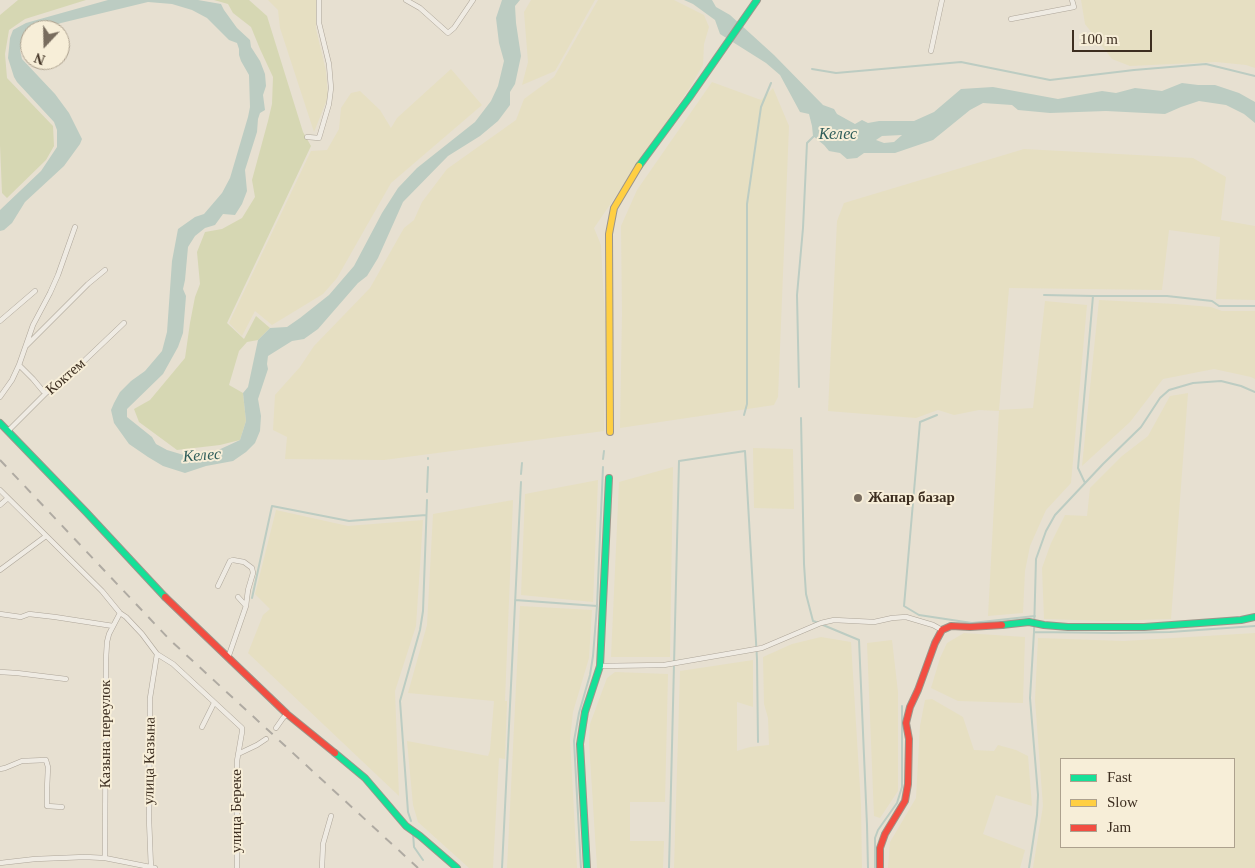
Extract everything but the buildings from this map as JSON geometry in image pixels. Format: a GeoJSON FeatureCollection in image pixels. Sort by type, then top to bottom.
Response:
{"type":"FeatureCollection","features":[{"type":"Feature","properties":{"kind":"street"},"geometry":{"type":"LineString","coordinates":[[307,137],[319,138],[332,88],[329,64],[319,23],[319,0]]}},
{"type":"Feature","properties":{"kind":"street"},"geometry":{"type":"LineString","coordinates":[[406,0],[420,8],[448,33],[454,28],[473,0]]}},
{"type":"Feature","properties":{"kind":"street"},"geometry":{"type":"LineString","coordinates":[[610,432],[609,234],[614,208],[639,167],[757,0]]}},
{"type":"Feature","properties":{"kind":"street"},"geometry":{"type":"LineString","coordinates":[[930,51],[942,0]]}},
{"type":"Feature","properties":{"kind":"street"},"geometry":{"type":"LineString","coordinates":[[1011,19],[1074,7],[1072,0]]}},
{"type":"Feature","properties":{"kind":"street"},"geometry":{"type":"LineString","coordinates":[[0,396],[12,380],[33,325],[58,276],[76,227]]}},
{"type":"Feature","properties":{"kind":"street"},"geometry":{"type":"LineString","coordinates":[[25,347],[88,284],[105,270]]}},
{"type":"Feature","properties":{"kind":"street"},"geometry":{"type":"LineString","coordinates":[[0,321],[34,291]]}},
{"type":"Feature","properties":{"kind":"street","name":"Коктем"},"geometry":{"type":"LineString","coordinates":[[8,431],[46,393],[62,382],[124,323]]}},
{"type":"Feature","properties":{"kind":"street"},"geometry":{"type":"LineString","coordinates":[[18,365],[46,393]]}},
{"type":"Feature","properties":{"kind":"street"},"geometry":{"type":"LineString","coordinates":[[0,423],[86,512],[149,581],[287,714],[364,778],[406,826],[456,868]]}},
{"type":"Feature","properties":{"kind":"street"},"geometry":{"type":"LineString","coordinates":[[587,868],[580,744],[585,712],[600,666],[609,478]]}},
{"type":"Feature","properties":{"kind":"street"},"geometry":{"type":"LineString","coordinates":[[0,490],[102,591],[120,613],[142,634],[157,654],[168,660],[214,703],[202,727]]}},
{"type":"Feature","properties":{"kind":"street"},"geometry":{"type":"LineString","coordinates":[[0,505],[8,498]]}},
{"type":"Feature","properties":{"kind":"street"},"geometry":{"type":"LineString","coordinates":[[0,570],[46,536]]}},
{"type":"Feature","properties":{"kind":"street"},"geometry":{"type":"LineString","coordinates":[[218,586],[230,561],[244,562],[253,570],[246,606],[228,658]]}},
{"type":"Feature","properties":{"kind":"street"},"geometry":{"type":"LineString","coordinates":[[238,597],[246,606]]}},
{"type":"Feature","properties":{"kind":"street","name":"Казына переулок"},"geometry":{"type":"LineString","coordinates":[[105,858],[107,642],[120,613]]}},
{"type":"Feature","properties":{"kind":"street"},"geometry":{"type":"LineString","coordinates":[[0,614],[21,617],[29,614],[113,626]]}},
{"type":"Feature","properties":{"kind":"street"},"geometry":{"type":"LineString","coordinates":[[600,666],[664,664],[762,648],[821,623],[834,620],[874,622],[906,617],[934,625],[942,630]]}},
{"type":"Feature","properties":{"kind":"street"},"geometry":{"type":"LineString","coordinates":[[880,868],[880,848],[885,834],[905,801],[908,784],[909,740],[906,723],[910,707],[942,630],[951,626],[997,626],[1029,622],[1044,626],[1144,627],[1255,618]]}},
{"type":"Feature","properties":{"kind":"street","name":"улица Казына"},"geometry":{"type":"LineString","coordinates":[[152,868],[149,819],[150,698],[157,654]]}},
{"type":"Feature","properties":{"kind":"street"},"geometry":{"type":"LineString","coordinates":[[0,672],[66,679]]}},
{"type":"Feature","properties":{"kind":"street","name":"улица Береке"},"geometry":{"type":"LineString","coordinates":[[214,703],[242,728],[242,739],[238,754],[237,868]]}},
{"type":"Feature","properties":{"kind":"street"},"geometry":{"type":"LineString","coordinates":[[276,728],[287,714]]}},
{"type":"Feature","properties":{"kind":"street"},"geometry":{"type":"LineString","coordinates":[[238,754],[266,739]]}},
{"type":"Feature","properties":{"kind":"street"},"geometry":{"type":"LineString","coordinates":[[0,768],[5,768],[22,761],[46,760],[48,767],[47,806],[62,807]]}},
{"type":"Feature","properties":{"kind":"street"},"geometry":{"type":"LineString","coordinates":[[322,868],[323,844],[330,816]]}},
{"type":"Feature","properties":{"kind":"street"},"geometry":{"type":"LineString","coordinates":[[0,863],[85,857],[105,858],[152,868]]}},
{"type":"Feature","properties":{"kind":"shaded area"},"geometry":{"type":"Polygon","coordinates":[[[268,0],[316,0],[316,29],[326,71],[328,97],[314,132],[280,28],[278,10],[268,0]]]}},
{"type":"Feature","properties":{"kind":"shaded area"},"geometry":{"type":"Polygon","coordinates":[[[531,0],[595,0],[555,71],[522,85],[528,62],[524,12],[531,0]]]}},
{"type":"Feature","properties":{"kind":"shaded area"},"geometry":{"type":"Polygon","coordinates":[[[598,0],[674,0],[704,15],[709,27],[704,44],[703,65],[689,89],[594,228],[601,245],[605,322],[604,431],[384,460],[285,459],[287,437],[273,430],[275,395],[300,367],[314,346],[370,288],[404,228],[414,220],[422,202],[447,169],[516,120],[524,99],[554,77],[598,0]]]}},
{"type":"Feature","properties":{"kind":"shaded area"},"geometry":{"type":"Polygon","coordinates":[[[1081,0],[1255,0],[1255,68],[1246,65],[1216,62],[1130,66],[1112,59],[1085,24],[1081,0]]]}},
{"type":"Feature","properties":{"kind":"shaded area"},"geometry":{"type":"Polygon","coordinates":[[[451,69],[482,105],[391,183],[337,278],[323,294],[272,325],[255,311],[242,336],[229,323],[311,151],[327,150],[339,129],[341,108],[351,93],[360,91],[380,110],[391,128],[397,118],[451,69]]]}},
{"type":"Feature","properties":{"kind":"shaded area"},"geometry":{"type":"Polygon","coordinates":[[[712,82],[761,100],[773,88],[789,126],[778,397],[774,405],[620,428],[621,226],[637,190],[712,82]]]}},
{"type":"Feature","properties":{"kind":"shaded area"},"geometry":{"type":"Polygon","coordinates":[[[1024,149],[1193,158],[1226,177],[1221,220],[1255,226],[1255,300],[1216,299],[1220,237],[1169,230],[1162,290],[1009,288],[999,410],[1033,408],[1045,301],[1087,305],[1071,483],[1046,510],[1030,546],[1025,571],[1023,613],[988,616],[999,411],[979,410],[954,415],[938,410],[916,418],[828,411],[837,221],[844,203],[1024,149]]]}},
{"type":"Feature","properties":{"kind":"shaded area"},"geometry":{"type":"Polygon","coordinates":[[[1099,300],[1211,307],[1222,311],[1255,311],[1255,379],[1214,369],[1163,379],[1130,422],[1082,466],[1099,300]]]}},
{"type":"Feature","properties":{"kind":"shaded area"},"geometry":{"type":"Polygon","coordinates":[[[1188,393],[1171,619],[1107,621],[1044,619],[1042,568],[1051,543],[1065,515],[1087,516],[1090,488],[1122,456],[1148,436],[1170,396],[1188,393]]]}},
{"type":"Feature","properties":{"kind":"shaded area"},"geometry":{"type":"Polygon","coordinates":[[[753,448],[793,449],[794,509],[754,508],[753,448]]]}},
{"type":"Feature","properties":{"kind":"shaded area"},"geometry":{"type":"Polygon","coordinates":[[[673,467],[670,657],[611,657],[619,482],[673,467]]]}},
{"type":"Feature","properties":{"kind":"shaded area"},"geometry":{"type":"Polygon","coordinates":[[[598,480],[593,602],[521,595],[525,494],[598,480]]]}},
{"type":"Feature","properties":{"kind":"shaded area"},"geometry":{"type":"Polygon","coordinates":[[[513,500],[505,701],[507,701],[505,759],[499,758],[493,868],[469,868],[418,822],[413,805],[407,741],[488,756],[494,701],[408,693],[427,625],[433,514],[513,500]]]}},
{"type":"Feature","properties":{"kind":"shaded area"},"geometry":{"type":"Polygon","coordinates":[[[276,510],[348,526],[423,520],[416,626],[395,691],[399,796],[248,653],[263,615],[270,609],[255,594],[276,510]]]}},
{"type":"Feature","properties":{"kind":"shaded area"},"geometry":{"type":"Polygon","coordinates":[[[520,606],[592,610],[589,658],[573,712],[570,739],[577,868],[507,868],[520,606]]]}},
{"type":"Feature","properties":{"kind":"shaded area"},"geometry":{"type":"Polygon","coordinates":[[[964,633],[1025,637],[1023,703],[958,701],[931,688],[940,658],[947,643],[964,633]]]}},
{"type":"Feature","properties":{"kind":"shaded area"},"geometry":{"type":"Polygon","coordinates":[[[1255,633],[1255,868],[1033,868],[1043,806],[1035,700],[1038,638],[1124,641],[1255,633]]]}},
{"type":"Feature","properties":{"kind":"shaded area"},"geometry":{"type":"Polygon","coordinates":[[[821,637],[851,642],[861,805],[862,868],[674,868],[680,671],[753,660],[753,707],[737,702],[737,751],[750,747],[769,745],[768,718],[764,704],[763,657],[792,644],[821,637]]]}},
{"type":"Feature","properties":{"kind":"shaded area"},"geometry":{"type":"Polygon","coordinates":[[[892,640],[898,692],[898,791],[880,818],[874,816],[867,643],[892,640]]]}},
{"type":"Feature","properties":{"kind":"shaded area"},"geometry":{"type":"Polygon","coordinates":[[[615,672],[668,674],[665,802],[630,802],[630,841],[664,841],[663,868],[597,868],[589,742],[590,724],[607,678],[615,672]]]}},
{"type":"Feature","properties":{"kind":"shaded area"},"geometry":{"type":"Polygon","coordinates":[[[932,699],[963,717],[974,750],[994,751],[998,745],[1016,750],[1028,756],[1032,806],[996,795],[983,834],[1025,850],[1020,868],[888,868],[890,842],[916,798],[920,726],[925,700],[932,699]]]}},
{"type":"Feature","properties":{"kind":"green space"},"geometry":{"type":"Polygon","coordinates":[[[18,0],[86,0],[20,20],[20,22],[9,30],[5,54],[7,78],[53,126],[54,146],[46,160],[7,198],[2,193],[0,145],[0,15],[18,0]]]}},
{"type":"Feature","properties":{"kind":"green space"},"geometry":{"type":"Polygon","coordinates":[[[214,0],[249,0],[267,16],[303,132],[311,146],[227,323],[244,339],[256,316],[270,328],[258,340],[247,342],[239,351],[229,385],[243,393],[246,421],[240,440],[220,445],[177,450],[139,422],[134,409],[150,400],[185,358],[195,297],[200,284],[197,252],[205,232],[222,229],[242,218],[255,197],[252,180],[272,104],[273,77],[251,27],[233,13],[228,4],[214,0]]]}},
{"type":"Feature","properties":{"kind":"water","name":"Келес"},"geometry":{"type":"Polygon","coordinates":[[[108,0],[198,0],[221,4],[237,28],[250,40],[251,47],[260,61],[265,74],[266,86],[263,95],[265,110],[260,113],[258,119],[257,132],[245,170],[247,191],[242,204],[235,215],[223,214],[215,225],[205,228],[195,236],[188,247],[183,289],[186,296],[183,333],[178,347],[163,374],[127,409],[127,417],[152,437],[156,444],[167,450],[187,456],[214,452],[240,440],[246,421],[243,393],[248,387],[258,340],[270,328],[287,327],[329,295],[354,266],[382,213],[398,188],[417,168],[475,122],[491,101],[498,86],[504,61],[499,43],[496,18],[502,0],[520,0],[515,6],[521,56],[515,84],[510,92],[510,105],[498,121],[480,136],[448,156],[403,202],[378,258],[367,276],[358,283],[318,329],[304,339],[292,341],[268,356],[268,369],[258,399],[261,416],[260,431],[255,443],[233,461],[206,466],[185,473],[163,466],[129,444],[114,423],[111,410],[120,392],[145,371],[162,351],[167,332],[172,261],[178,229],[195,217],[204,214],[222,193],[230,178],[250,107],[249,75],[241,61],[237,43],[229,40],[207,18],[192,10],[172,4],[148,2],[70,21],[37,20],[108,0]]]}},
{"type":"Feature","properties":{"kind":"water","name":"Келес"},"geometry":{"type":"Polygon","coordinates":[[[684,0],[712,0],[716,7],[730,15],[774,55],[823,105],[834,109],[837,114],[855,124],[862,120],[868,123],[879,121],[914,121],[934,112],[961,89],[993,87],[1058,99],[1102,91],[1116,93],[1135,88],[1162,91],[1182,83],[1215,85],[1239,93],[1255,102],[1255,123],[1244,114],[1226,105],[1199,101],[1165,114],[1106,111],[1050,113],[1018,110],[1012,105],[983,103],[970,110],[933,140],[895,153],[864,153],[857,158],[847,159],[840,153],[829,151],[813,136],[809,114],[800,112],[780,75],[766,63],[720,34],[715,20],[693,4],[684,0]],[[902,135],[882,136],[876,140],[884,143],[894,142],[902,135]]]}},
{"type":"Feature","properties":{"kind":"water","name":"Келес"},"geometry":{"type":"Polygon","coordinates":[[[20,26],[20,70],[32,70],[55,94],[69,113],[82,139],[64,166],[25,202],[12,223],[0,231],[0,210],[41,171],[57,147],[57,130],[54,122],[14,77],[8,58],[10,38],[13,30],[20,26]]]}},
{"type":"Feature","properties":{"kind":"waterway"},"geometry":{"type":"LineString","coordinates":[[812,69],[836,73],[961,62],[1050,80],[1206,64],[1255,76]]}},
{"type":"Feature","properties":{"kind":"waterway"},"geometry":{"type":"LineString","coordinates":[[744,415],[747,404],[747,204],[761,107],[771,83]]}},
{"type":"Feature","properties":{"kind":"waterway"},"geometry":{"type":"LineString","coordinates":[[799,387],[797,295],[803,228],[807,143],[814,136]]}},
{"type":"Feature","properties":{"kind":"waterway"},"geometry":{"type":"LineString","coordinates":[[1044,295],[1093,296]]}},
{"type":"Feature","properties":{"kind":"waterway"},"geometry":{"type":"LineString","coordinates":[[1085,483],[1078,468],[1093,296],[1167,296],[1212,301],[1219,306],[1255,306]]}},
{"type":"Feature","properties":{"kind":"waterway"},"geometry":{"type":"LineString","coordinates":[[1029,868],[1038,795],[1030,698],[1036,559],[1046,531],[1055,515],[1141,427],[1160,398],[1169,390],[1193,383],[1221,381],[1255,392]]}},
{"type":"Feature","properties":{"kind":"waterway"},"geometry":{"type":"LineString","coordinates":[[937,415],[920,422],[904,606],[919,615],[972,623],[1035,616]]}},
{"type":"Feature","properties":{"kind":"waterway"},"geometry":{"type":"LineString","coordinates":[[801,418],[806,594],[813,621],[819,623]]}},
{"type":"Feature","properties":{"kind":"waterway"},"geometry":{"type":"LineString","coordinates":[[603,459],[604,451]]}},
{"type":"Feature","properties":{"kind":"waterway"},"geometry":{"type":"LineString","coordinates":[[669,868],[679,461],[745,451],[757,659],[758,742]]}},
{"type":"Feature","properties":{"kind":"waterway"},"geometry":{"type":"LineString","coordinates":[[521,474],[522,463]]}},
{"type":"Feature","properties":{"kind":"waterway"},"geometry":{"type":"LineString","coordinates":[[427,492],[428,467]]}},
{"type":"Feature","properties":{"kind":"waterway"},"geometry":{"type":"LineString","coordinates":[[597,606],[603,467]]}},
{"type":"Feature","properties":{"kind":"waterway"},"geometry":{"type":"LineString","coordinates":[[502,868],[521,482]]}},
{"type":"Feature","properties":{"kind":"waterway"},"geometry":{"type":"LineString","coordinates":[[411,821],[408,812],[400,701],[420,630],[423,611],[427,500]]}},
{"type":"Feature","properties":{"kind":"waterway"},"geometry":{"type":"LineString","coordinates":[[252,598],[272,506],[349,521],[426,515]]}},
{"type":"Feature","properties":{"kind":"waterway"},"geometry":{"type":"LineString","coordinates":[[515,600],[597,606],[590,675],[579,713],[574,741],[581,868]]}},
{"type":"Feature","properties":{"kind":"waterway"},"geometry":{"type":"LineString","coordinates":[[823,625],[859,640],[868,868]]}},
{"type":"Feature","properties":{"kind":"waterway"},"geometry":{"type":"LineString","coordinates":[[1034,632],[1170,632],[1255,626]]}},
{"type":"Feature","properties":{"kind":"waterway"},"geometry":{"type":"LineString","coordinates":[[875,868],[875,838],[878,830],[897,803],[902,787],[902,706]]}},
{"type":"Feature","properties":{"kind":"waterway"},"geometry":{"type":"LineString","coordinates":[[413,833],[414,847],[423,860]]}},
{"type":"Feature","properties":{"kind":"railway"},"geometry":{"type":"LineString","coordinates":[[0,460],[170,640],[418,868]]}},
{"type":"Feature","properties":{"kind":"traffic: fast"},"geometry":{"type":"LineString","coordinates":[[639,166],[757,0]]}},
{"type":"Feature","properties":{"kind":"traffic: fast"},"geometry":{"type":"LineString","coordinates":[[0,423],[165,597]]}},
{"type":"Feature","properties":{"kind":"traffic: fast"},"geometry":{"type":"LineString","coordinates":[[587,868],[580,744],[585,712],[600,666],[609,478]]}},
{"type":"Feature","properties":{"kind":"traffic: fast"},"geometry":{"type":"LineString","coordinates":[[1002,625],[1029,622],[1068,627],[1144,627],[1241,620],[1255,617]]}},
{"type":"Feature","properties":{"kind":"traffic: fast"},"geometry":{"type":"LineString","coordinates":[[335,753],[365,778],[406,826],[457,868]]}},
{"type":"Feature","properties":{"kind":"traffic: slow"},"geometry":{"type":"LineString","coordinates":[[610,432],[609,234],[614,208],[639,166]]}},
{"type":"Feature","properties":{"kind":"traffic: jam"},"geometry":{"type":"LineString","coordinates":[[165,597],[287,714],[335,753]]}},
{"type":"Feature","properties":{"kind":"traffic: jam"},"geometry":{"type":"LineString","coordinates":[[880,868],[880,848],[885,834],[905,801],[908,784],[909,739],[906,723],[910,707],[935,643],[942,630],[951,626],[1002,625]]}},
{"type":"Feature","properties":{"kind":"place","name":"Жапар базар"},"geometry":{"type":"Point","coordinates":[858,498]}}]}
